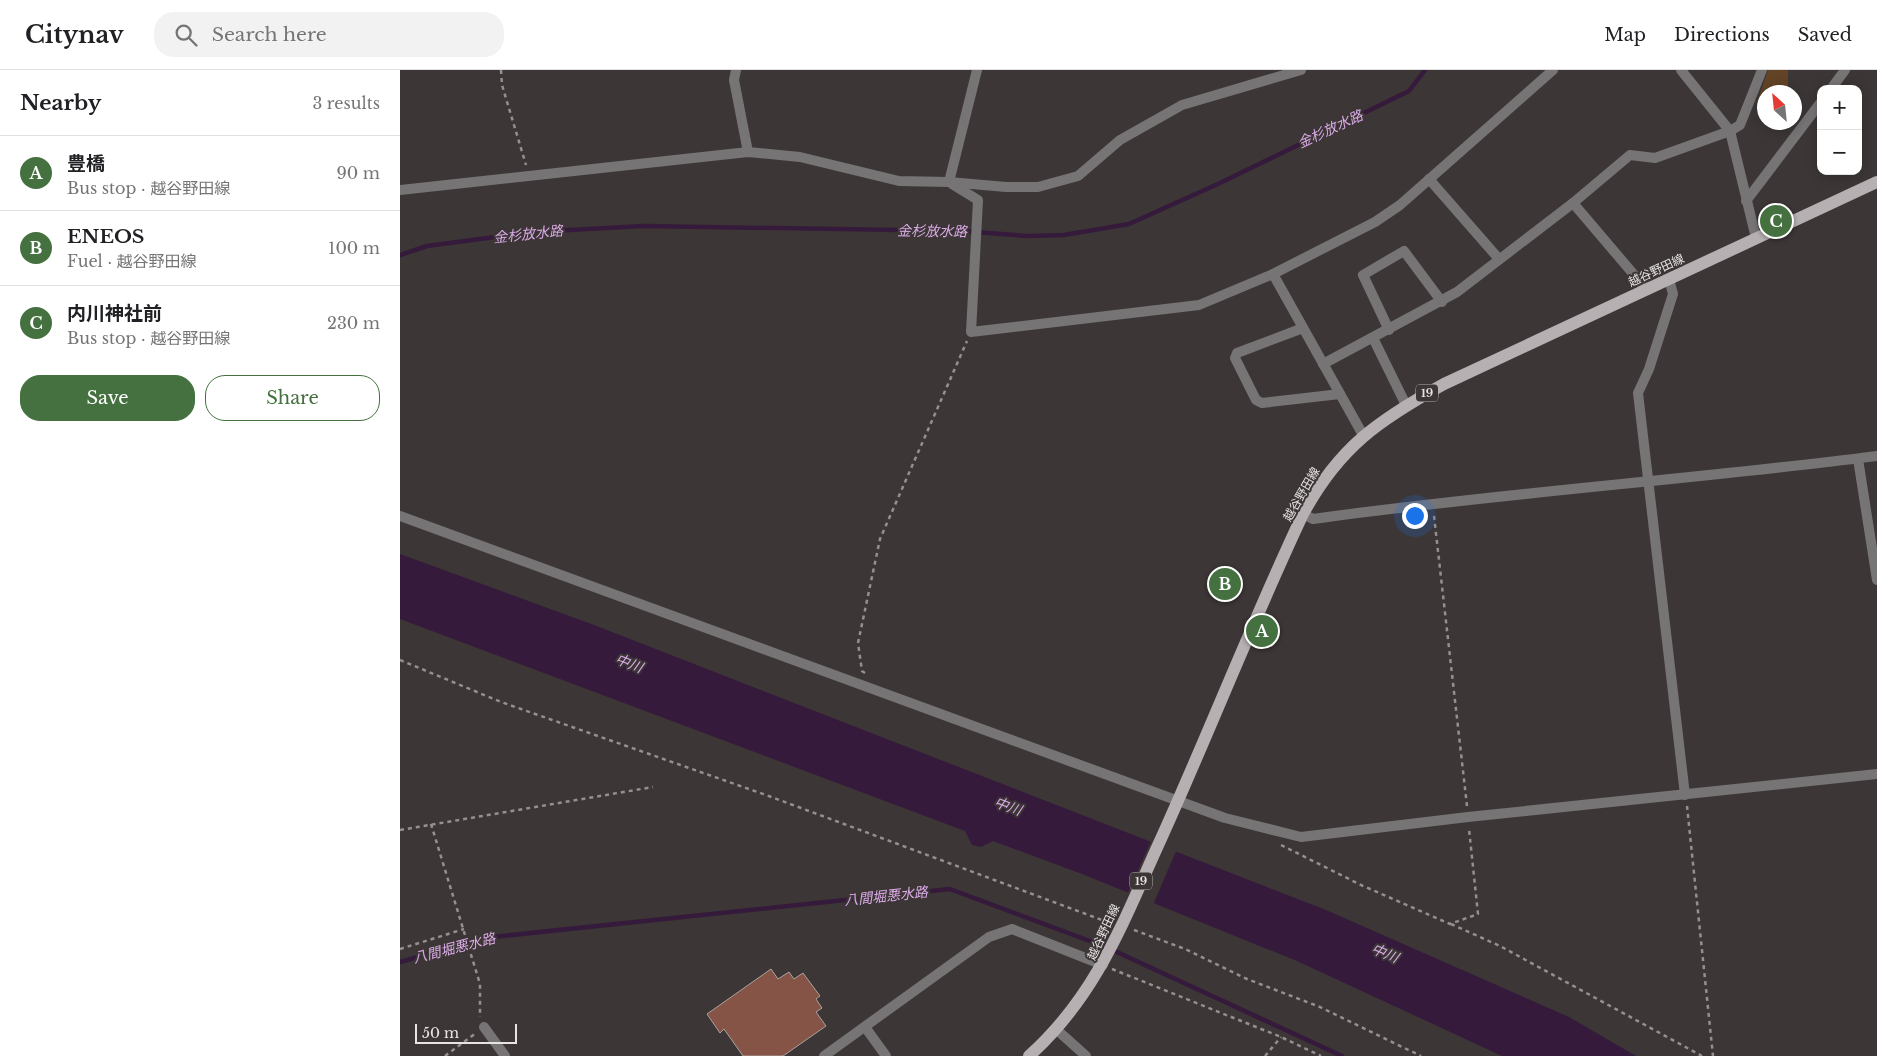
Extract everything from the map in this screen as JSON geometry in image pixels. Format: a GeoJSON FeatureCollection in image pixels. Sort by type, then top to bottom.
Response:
{"type":"FeatureCollection","features":[{"type":"Feature","properties":{"kind":"main road","name":"越谷野田線"},"geometry":{"type":"LineString","coordinates":[[1030,1056],[1057,1030],[1074,1009],[1105,960],[1177,803],[1303,514],[1328,473],[1362,435],[1406,405],[1444,384],[1877,182]]}},
{"type":"Feature","properties":{"kind":"street"},"geometry":{"type":"LineString","coordinates":[[736,70],[734,80],[748,152]]}},
{"type":"Feature","properties":{"kind":"street"},"geometry":{"type":"LineString","coordinates":[[949,182],[978,70]]}},
{"type":"Feature","properties":{"kind":"street"},"geometry":{"type":"LineString","coordinates":[[400,190],[748,152],[800,157],[899,181],[949,182],[1006,188],[1038,187],[1078,176],[1120,140],[1182,105],[1302,70]]}},
{"type":"Feature","properties":{"kind":"street"},"geometry":{"type":"LineString","coordinates":[[949,182],[978,200],[971,332],[1199,305],[1273,274],[1375,222],[1400,205],[1553,70]]}},
{"type":"Feature","properties":{"kind":"street"},"geometry":{"type":"LineString","coordinates":[[1681,70],[1730,131],[1756,238]]}},
{"type":"Feature","properties":{"kind":"street"},"geometry":{"type":"LineString","coordinates":[[1323,364],[1442,302],[1573,202],[1630,155],[1655,158],[1730,131],[1740,125],[1762,70]]}},
{"type":"Feature","properties":{"kind":"street"},"geometry":{"type":"LineString","coordinates":[[1834,85],[1845,70]]}},
{"type":"Feature","properties":{"kind":"street"},"geometry":{"type":"LineString","coordinates":[[1746,201],[1817,107]]}},
{"type":"Feature","properties":{"kind":"street"},"geometry":{"type":"LineString","coordinates":[[1429,179],[1499,259]]}},
{"type":"Feature","properties":{"kind":"street"},"geometry":{"type":"LineString","coordinates":[[1573,202],[1647,290]]}},
{"type":"Feature","properties":{"kind":"street"},"geometry":{"type":"LineString","coordinates":[[1389,330],[1363,275],[1404,250],[1442,302]]}},
{"type":"Feature","properties":{"kind":"street"},"geometry":{"type":"LineString","coordinates":[[1273,274],[1362,435]]}},
{"type":"Feature","properties":{"kind":"street"},"geometry":{"type":"LineString","coordinates":[[1669,279],[1673,294],[1649,369],[1638,393],[1686,795]]}},
{"type":"Feature","properties":{"kind":"street"},"geometry":{"type":"LineString","coordinates":[[1303,328],[1237,353],[1234,358],[1256,400],[1262,403],[1340,394]]}},
{"type":"Feature","properties":{"kind":"street"},"geometry":{"type":"LineString","coordinates":[[1373,338],[1406,405]]}},
{"type":"Feature","properties":{"kind":"street"},"geometry":{"type":"LineString","coordinates":[[1303,514],[1313,519],[1432,503],[1648,483],[1877,456]]}},
{"type":"Feature","properties":{"kind":"street"},"geometry":{"type":"LineString","coordinates":[[1858,459],[1877,580]]}},
{"type":"Feature","properties":{"kind":"street"},"geometry":{"type":"LineString","coordinates":[[400,516],[1177,803],[1225,818],[1301,837],[1468,816],[1877,774]]}},
{"type":"Feature","properties":{"kind":"street"},"geometry":{"type":"LineString","coordinates":[[824,1056],[989,937],[1012,929],[1105,960]]}},
{"type":"Feature","properties":{"kind":"street"},"geometry":{"type":"LineString","coordinates":[[484,1027],[505,1056]]}},
{"type":"Feature","properties":{"kind":"street"},"geometry":{"type":"LineString","coordinates":[[865,1027],[886,1056]]}},
{"type":"Feature","properties":{"kind":"street"},"geometry":{"type":"LineString","coordinates":[[1057,1030],[1086,1056]]}},
{"type":"Feature","properties":{"kind":"path"},"geometry":{"type":"LineString","coordinates":[[501,70],[502,85],[528,175]]}},
{"type":"Feature","properties":{"kind":"path"},"geometry":{"type":"LineString","coordinates":[[870,675],[862,671],[858,643],[880,539],[971,332]]}},
{"type":"Feature","properties":{"kind":"path"},"geometry":{"type":"LineString","coordinates":[[1432,503],[1478,914],[1450,924]]}},
{"type":"Feature","properties":{"kind":"path"},"geometry":{"type":"LineString","coordinates":[[400,660],[501,702],[766,795],[1111,923]]}},
{"type":"Feature","properties":{"kind":"path"},"geometry":{"type":"LineString","coordinates":[[400,830],[653,786]]}},
{"type":"Feature","properties":{"kind":"path"},"geometry":{"type":"LineString","coordinates":[[1686,795],[1713,1056]]}},
{"type":"Feature","properties":{"kind":"path"},"geometry":{"type":"LineString","coordinates":[[431,824],[480,984],[479,1014],[484,1027],[445,1056]]}},
{"type":"Feature","properties":{"kind":"path"},"geometry":{"type":"LineString","coordinates":[[1275,842],[1361,885],[1500,946],[1702,1056]]}},
{"type":"Feature","properties":{"kind":"path"},"geometry":{"type":"LineString","coordinates":[[400,949],[464,929]]}},
{"type":"Feature","properties":{"kind":"path"},"geometry":{"type":"LineString","coordinates":[[1128,929],[1185,949],[1247,979],[1320,1007],[1421,1056]]}},
{"type":"Feature","properties":{"kind":"path"},"geometry":{"type":"LineString","coordinates":[[1105,960],[1320,1056]]}},
{"type":"Feature","properties":{"kind":"path"},"geometry":{"type":"LineString","coordinates":[[1265,1056],[1281,1037]]}},
{"type":"Feature","properties":{"kind":"shaded area"},"geometry":{"type":"Polygon","coordinates":[[[1768,70],[1788,70],[1788,85],[1763,85],[1768,70]]]}},
{"type":"Feature","properties":{"kind":"water","name":"中川"},"geometry":{"type":"Polygon","coordinates":[[[400,554],[594,625],[1326,910],[1569,1017],[1636,1056],[1502,1056],[1297,961],[1082,874],[993,841],[981,847],[972,845],[965,831],[400,619],[400,554]]]}},
{"type":"Feature","properties":{"kind":"pier"},"geometry":{"type":"Polygon","coordinates":[[[1152,839],[1177,849],[1153,905],[1127,895],[1152,839]]]}},
{"type":"Feature","properties":{"kind":"building"},"geometry":{"type":"Polygon","coordinates":[[[771,969],[778,979],[789,972],[794,979],[803,973],[820,996],[816,999],[822,1008],[816,1012],[826,1026],[783,1056],[743,1056],[724,1029],[720,1033],[707,1014],[771,969]]]}},
{"type":"Feature","properties":{"kind":"waterway","name":"金杉放水路"},"geometry":{"type":"LineString","coordinates":[[400,255],[427,246],[532,232],[644,226],[961,231],[1027,236],[1064,235],[1129,224],[1220,183],[1409,91],[1425,70]]}},
{"type":"Feature","properties":{"kind":"waterway","name":"八間堀悪水路"},"geometry":{"type":"LineString","coordinates":[[400,962],[483,938],[950,889],[1106,947],[1342,1056]]}},
{"type":"Feature","properties":{"kind":"place","name":"内川神社前"},"geometry":{"type":"Point","coordinates":[1776,221]}},
{"type":"Feature","properties":{"kind":"place","name":"ENEOS"},"geometry":{"type":"Point","coordinates":[1225,584]}},
{"type":"Feature","properties":{"kind":"place","name":"豊橋"},"geometry":{"type":"Point","coordinates":[1262,631]}}]}
